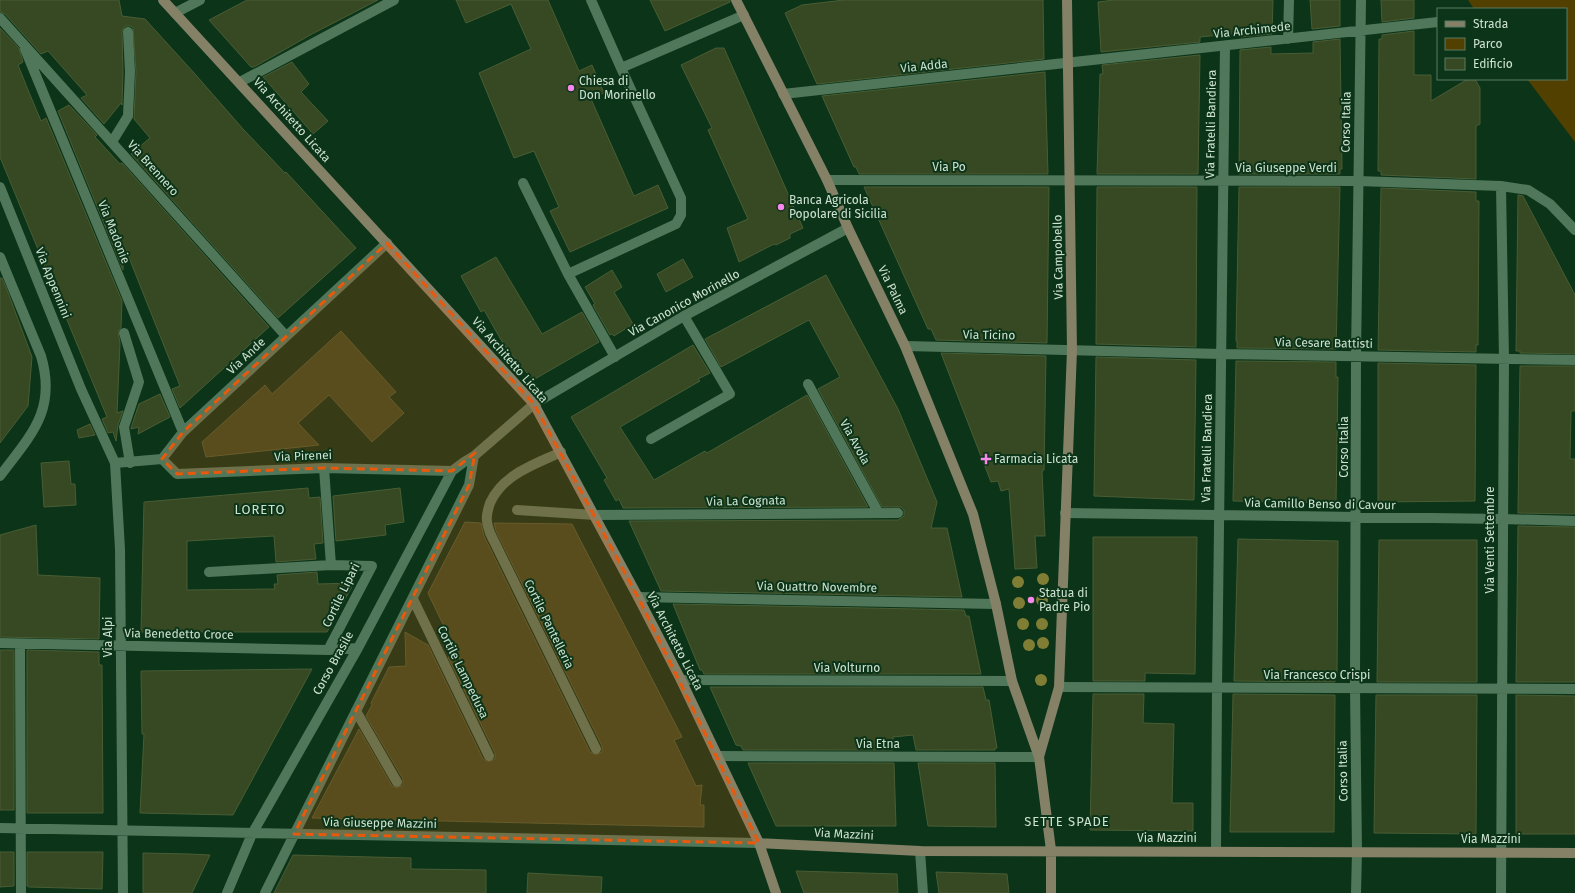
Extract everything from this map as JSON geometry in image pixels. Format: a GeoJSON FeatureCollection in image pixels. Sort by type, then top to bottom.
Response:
{"type":"FeatureCollection","features":[{"type":"Feature","properties":{"kind":"main road","name":"Via Architetto Licata"},"geometry":{"type":"LineString","coordinates":[[163,0],[240,82],[534,404],[595,515],[681,680],[759,843],[776,893]]}},
{"type":"Feature","properties":{"kind":"main road","name":"Via Palma"},"geometry":{"type":"LineString","coordinates":[[736,0],[827,180],[848,228],[905,346],[973,514],[996,604],[1012,681],[1039,757]]}},
{"type":"Feature","properties":{"kind":"main road","name":"Via Campobello"},"geometry":{"type":"LineString","coordinates":[[1039,757],[1059,688],[1072,350],[1066,0]]}},
{"type":"Feature","properties":{"kind":"main road"},"geometry":{"type":"LineString","coordinates":[[1039,757],[1051,850],[1051,893]]}},
{"type":"Feature","properties":{"kind":"main road","name":"Via Mazzini"},"geometry":{"type":"LineString","coordinates":[[759,843],[920,851],[1051,850],[1575,853]]}},
{"type":"Feature","properties":{"kind":"street"},"geometry":{"type":"LineString","coordinates":[[175,13],[200,0]]}},
{"type":"Feature","properties":{"kind":"street"},"geometry":{"type":"LineString","coordinates":[[240,82],[394,0]]}},
{"type":"Feature","properties":{"kind":"street"},"geometry":{"type":"LineString","coordinates":[[568,274],[676,224],[681,215],[681,198],[591,0]]}},
{"type":"Feature","properties":{"kind":"street"},"geometry":{"type":"LineString","coordinates":[[1288,39],[1289,0]]}},
{"type":"Feature","properties":{"kind":"street","name":"Corso Italia"},"geometry":{"type":"LineString","coordinates":[[1356,893],[1356,356],[1361,0]]}},
{"type":"Feature","properties":{"kind":"street"},"geometry":{"type":"LineString","coordinates":[[621,68],[744,16]]}},
{"type":"Feature","properties":{"kind":"street","name":"Via Brennero"},"geometry":{"type":"LineString","coordinates":[[0,18],[286,336]]}},
{"type":"Feature","properties":{"kind":"street","name":"Via Archimede"},"geometry":{"type":"LineString","coordinates":[[1068,63],[1437,22]]}},
{"type":"Feature","properties":{"kind":"street"},"geometry":{"type":"LineString","coordinates":[[112,142],[128,116],[130,72],[128,32]]}},
{"type":"Feature","properties":{"kind":"street","name":"Via Madonie"},"geometry":{"type":"LineString","coordinates":[[22,42],[183,432]]}},
{"type":"Feature","properties":{"kind":"street","name":"Via Fratelli Bandiera"},"geometry":{"type":"LineString","coordinates":[[1216,851],[1225,46]]}},
{"type":"Feature","properties":{"kind":"street","name":"Via Adda"},"geometry":{"type":"LineString","coordinates":[[783,94],[1068,63]]}},
{"type":"Feature","properties":{"kind":"street","name":"Via Po"},"geometry":{"type":"LineString","coordinates":[[827,180],[1070,180]]}},
{"type":"Feature","properties":{"kind":"street","name":"Via Giuseppe Verdi"},"geometry":{"type":"LineString","coordinates":[[1070,180],[1358,181],[1501,186],[1528,190],[1550,204],[1575,230]]}},
{"type":"Feature","properties":{"kind":"street"},"geometry":{"type":"LineString","coordinates":[[523,183],[568,274],[615,356]]}},
{"type":"Feature","properties":{"kind":"street","name":"Via Venti Settembre"},"geometry":{"type":"LineString","coordinates":[[1501,186],[1504,359],[1501,893]]}},
{"type":"Feature","properties":{"kind":"street","name":"Via Appennini"},"geometry":{"type":"LineString","coordinates":[[0,187],[81,389]]}},
{"type":"Feature","properties":{"kind":"street","name":"Via Canonico Morinello"},"geometry":{"type":"LineString","coordinates":[[534,404],[684,316],[848,228]]}},
{"type":"Feature","properties":{"kind":"street","name":"Via Ande"},"geometry":{"type":"LineString","coordinates":[[162,459],[183,432],[387,243]]}},
{"type":"Feature","properties":{"kind":"street"},"geometry":{"type":"LineString","coordinates":[[0,257],[41,356],[46,372],[47,388],[42,413],[30,436],[0,476]]}},
{"type":"Feature","properties":{"kind":"street"},"geometry":{"type":"LineString","coordinates":[[651,440],[730,394],[684,316]]}},
{"type":"Feature","properties":{"kind":"street"},"geometry":{"type":"LineString","coordinates":[[124,333],[139,382],[124,427],[130,462]]}},
{"type":"Feature","properties":{"kind":"street","name":"Via Ticino"},"geometry":{"type":"LineString","coordinates":[[905,346],[1072,350]]}},
{"type":"Feature","properties":{"kind":"street","name":"Via Cesare Battisti"},"geometry":{"type":"LineString","coordinates":[[1072,350],[1575,360]]}},
{"type":"Feature","properties":{"kind":"street","name":"Via Avola"},"geometry":{"type":"LineString","coordinates":[[808,384],[878,512]]}},
{"type":"Feature","properties":{"kind":"street","name":"Via Alpi"},"geometry":{"type":"LineString","coordinates":[[81,389],[115,463],[120,549],[123,893]]}},
{"type":"Feature","properties":{"kind":"street","name":"Corso Brasile"},"geometry":{"type":"LineString","coordinates":[[227,893],[252,834],[358,648],[452,470],[474,456],[534,404]]}},
{"type":"Feature","properties":{"kind":"street","name":"Cortile Pantelleria"},"geometry":{"type":"LineString","coordinates":[[561,452],[518,472],[504,482],[494,493],[487,509],[487,521],[490,533],[596,749]]}},
{"type":"Feature","properties":{"kind":"street"},"geometry":{"type":"LineString","coordinates":[[265,893],[469,485],[474,456]]}},
{"type":"Feature","properties":{"kind":"street"},"geometry":{"type":"LineString","coordinates":[[115,463],[162,459]]}},
{"type":"Feature","properties":{"kind":"street","name":"Via Pirenei"},"geometry":{"type":"LineString","coordinates":[[162,459],[177,474],[324,468],[452,470]]}},
{"type":"Feature","properties":{"kind":"street","name":"Cortile Lipari"},"geometry":{"type":"LineString","coordinates":[[324,468],[331,565]]}},
{"type":"Feature","properties":{"kind":"street","name":"Via La Cognata"},"geometry":{"type":"LineString","coordinates":[[517,510],[595,515],[898,512]]}},
{"type":"Feature","properties":{"kind":"street","name":"Via Camillo Benso di Cavour"},"geometry":{"type":"LineString","coordinates":[[1065,513],[1575,521]]}},
{"type":"Feature","properties":{"kind":"street","name":"Cortile Lipari"},"geometry":{"type":"LineString","coordinates":[[209,572],[331,565],[372,566],[328,650]]}},
{"type":"Feature","properties":{"kind":"street","name":"Via Quattro Novembre"},"geometry":{"type":"LineString","coordinates":[[638,597],[996,604]]}},
{"type":"Feature","properties":{"kind":"street","name":"Cortile Lampedusa"},"geometry":{"type":"LineString","coordinates":[[413,599],[489,756]]}},
{"type":"Feature","properties":{"kind":"street","name":"Via Benedetto Croce"},"geometry":{"type":"LineString","coordinates":[[0,643],[328,650],[358,648]]}},
{"type":"Feature","properties":{"kind":"street"},"geometry":{"type":"LineString","coordinates":[[20,644],[21,893]]}},
{"type":"Feature","properties":{"kind":"street","name":"Via Volturno"},"geometry":{"type":"LineString","coordinates":[[681,680],[1012,681]]}},
{"type":"Feature","properties":{"kind":"street","name":"Via Francesco Crispi"},"geometry":{"type":"LineString","coordinates":[[1059,688],[1575,689]]}},
{"type":"Feature","properties":{"kind":"street"},"geometry":{"type":"LineString","coordinates":[[356,711],[397,782]]}},
{"type":"Feature","properties":{"kind":"street","name":"Via Etna"},"geometry":{"type":"LineString","coordinates":[[717,756],[1039,757]]}},
{"type":"Feature","properties":{"kind":"street","name":"Via Giuseppe Mazzini"},"geometry":{"type":"LineString","coordinates":[[0,828],[759,843]]}},
{"type":"Feature","properties":{"kind":"street"},"geometry":{"type":"LineString","coordinates":[[920,851],[922,893]]}},
{"type":"Feature","properties":{"kind":"highlighted area"},"geometry":{"type":"Polygon","coordinates":[[[387,243],[534,404],[638,597],[759,843],[294,834],[469,485],[475,453],[452,471],[324,468],[177,474],[162,459],[183,432],[387,243]]]}},
{"type":"Feature","properties":{"kind":"green space"},"geometry":{"type":"Polygon","coordinates":[[[1468,0],[1575,0],[1575,142],[1528,80],[1567,80],[1567,8],[1473,8],[1468,0]]]}},
{"type":"Feature","properties":{"kind":"building"},"geometry":{"type":"Polygon","coordinates":[[[0,0],[119,0],[122,16],[145,19],[243,129],[285,173],[286,172],[356,248],[278,318],[131,154],[150,138],[134,119],[136,72],[133,28],[131,26],[125,26],[122,32],[122,105],[121,103],[104,124],[81,98],[87,95],[48,51],[41,54],[5,14],[0,12],[0,0]]]}},
{"type":"Feature","properties":{"kind":"building"},"geometry":{"type":"Polygon","coordinates":[[[247,0],[378,0],[312,34],[254,67],[251,67],[209,20],[247,0]]]}},
{"type":"Feature","properties":{"kind":"building"},"geometry":{"type":"Polygon","coordinates":[[[456,0],[548,0],[579,71],[592,65],[604,93],[591,99],[634,196],[658,185],[668,208],[570,252],[550,211],[559,207],[534,151],[514,158],[479,73],[531,49],[511,4],[466,23],[456,0]]]}},
{"type":"Feature","properties":{"kind":"building"},"geometry":{"type":"Polygon","coordinates":[[[650,0],[730,0],[730,2],[665,31],[650,0]]]}},
{"type":"Feature","properties":{"kind":"building"},"geometry":{"type":"Polygon","coordinates":[[[844,0],[1043,0],[1044,59],[817,84],[785,13],[802,5],[844,0]]]}},
{"type":"Feature","properties":{"kind":"building"},"geometry":{"type":"Polygon","coordinates":[[[1114,0],[1273,0],[1272,34],[1240,37],[1240,33],[1200,37],[1200,42],[1101,52],[1098,2],[1114,0]]]}},
{"type":"Feature","properties":{"kind":"building"},"geometry":{"type":"Polygon","coordinates":[[[1310,0],[1340,0],[1340,26],[1312,29],[1310,0]]]}},
{"type":"Feature","properties":{"kind":"building"},"geometry":{"type":"Polygon","coordinates":[[[1381,0],[1414,0],[1414,18],[1382,22],[1381,0]]]}},
{"type":"Feature","properties":{"kind":"building"},"geometry":{"type":"Polygon","coordinates":[[[0,28],[19,48],[23,62],[18,65],[28,90],[41,121],[46,118],[122,301],[121,328],[118,332],[120,343],[117,413],[123,411],[118,425],[116,441],[113,432],[108,433],[102,419],[107,417],[0,157],[0,28]]]}},
{"type":"Feature","properties":{"kind":"building"},"geometry":{"type":"Polygon","coordinates":[[[1414,31],[1414,75],[1431,75],[1431,101],[1466,80],[1476,80],[1480,88],[1480,124],[1476,126],[1476,179],[1381,175],[1381,171],[1378,171],[1379,39],[1382,39],[1382,35],[1414,31]]]}},
{"type":"Feature","properties":{"kind":"building"},"geometry":{"type":"Polygon","coordinates":[[[1340,39],[1342,169],[1340,169],[1340,174],[1239,174],[1240,50],[1271,47],[1271,54],[1313,53],[1313,42],[1340,39]]]}},
{"type":"Feature","properties":{"kind":"building"},"geometry":{"type":"Polygon","coordinates":[[[716,48],[724,48],[803,228],[790,234],[790,238],[776,245],[774,244],[739,262],[727,228],[748,219],[708,130],[712,128],[681,65],[716,48]]]}},
{"type":"Feature","properties":{"kind":"building"},"geometry":{"type":"Polygon","coordinates":[[[1200,55],[1198,174],[1097,174],[1100,74],[1103,74],[1102,65],[1200,55]]]}},
{"type":"Feature","properties":{"kind":"building"},"geometry":{"type":"Polygon","coordinates":[[[292,62],[309,84],[301,92],[328,121],[313,134],[263,77],[292,62]]]}},
{"type":"Feature","properties":{"kind":"building"},"geometry":{"type":"Polygon","coordinates":[[[1045,72],[1048,174],[859,174],[856,167],[854,167],[822,96],[1045,72]]]}},
{"type":"Feature","properties":{"kind":"building"},"geometry":{"type":"Polygon","coordinates":[[[69,105],[97,135],[95,137],[120,164],[122,163],[269,327],[180,408],[172,389],[180,386],[124,245],[123,270],[58,111],[69,105]]]}},
{"type":"Feature","properties":{"kind":"building"},"geometry":{"type":"Polygon","coordinates":[[[864,187],[1049,187],[1047,343],[936,340],[931,329],[928,329],[864,187]]]}},
{"type":"Feature","properties":{"kind":"building"},"geometry":{"type":"Polygon","coordinates":[[[1097,187],[1197,187],[1196,347],[1096,344],[1097,187]]]}},
{"type":"Feature","properties":{"kind":"building"},"geometry":{"type":"Polygon","coordinates":[[[1239,187],[1340,187],[1336,349],[1237,348],[1239,187]]]}},
{"type":"Feature","properties":{"kind":"building"},"geometry":{"type":"Polygon","coordinates":[[[1381,188],[1476,192],[1476,201],[1479,201],[1478,345],[1476,345],[1476,352],[1378,350],[1381,188]]]}},
{"type":"Feature","properties":{"kind":"building"},"geometry":{"type":"Polygon","coordinates":[[[1518,195],[1523,196],[1575,295],[1575,354],[1520,353],[1520,351],[1516,351],[1518,195]]]}},
{"type":"Feature","properties":{"kind":"building"},"geometry":{"type":"Polygon","coordinates":[[[496,257],[542,334],[582,312],[599,342],[533,380],[504,345],[484,310],[481,312],[461,276],[496,257]]]}},
{"type":"Feature","properties":{"kind":"building"},"geometry":{"type":"Polygon","coordinates":[[[683,259],[693,277],[666,292],[657,274],[683,259]]]}},
{"type":"Feature","properties":{"kind":"building"},"geometry":{"type":"Polygon","coordinates":[[[612,270],[622,287],[614,292],[633,324],[614,336],[612,334],[610,335],[593,305],[595,304],[585,287],[612,270]]]}},
{"type":"Feature","properties":{"kind":"building"},"geometry":{"type":"Polygon","coordinates":[[[826,275],[898,409],[937,502],[931,528],[947,528],[962,597],[661,591],[629,521],[898,520],[904,516],[904,510],[901,507],[882,507],[818,389],[840,377],[809,320],[721,367],[705,339],[826,275]]]}},
{"type":"Feature","properties":{"kind":"building"},"geometry":{"type":"Polygon","coordinates":[[[0,278],[2,278],[6,287],[32,357],[28,406],[0,443],[0,278]]]}},
{"type":"Feature","properties":{"kind":"building"},"geometry":{"type":"Polygon","coordinates":[[[341,331],[396,392],[389,397],[404,413],[372,442],[329,395],[298,423],[319,445],[206,457],[202,442],[265,385],[272,394],[341,331]]]}},
{"type":"Feature","properties":{"kind":"building"},"geometry":{"type":"Polygon","coordinates":[[[693,345],[710,373],[698,379],[700,381],[620,427],[654,480],[705,451],[707,453],[807,395],[868,507],[623,508],[619,499],[616,501],[604,480],[607,478],[571,417],[693,345]]]}},
{"type":"Feature","properties":{"kind":"building"},"geometry":{"type":"Polygon","coordinates":[[[941,353],[1046,356],[1044,470],[1042,471],[1045,536],[1035,536],[1037,568],[1015,569],[1009,489],[1001,491],[998,481],[991,482],[941,353]]]}},
{"type":"Feature","properties":{"kind":"building"},"geometry":{"type":"Polygon","coordinates":[[[1096,357],[1196,360],[1194,500],[1094,496],[1096,357]]]}},
{"type":"Feature","properties":{"kind":"building"},"geometry":{"type":"Polygon","coordinates":[[[1236,361],[1336,362],[1336,377],[1338,377],[1336,503],[1233,501],[1236,361]]]}},
{"type":"Feature","properties":{"kind":"building"},"geometry":{"type":"Polygon","coordinates":[[[1378,363],[1476,365],[1475,501],[1378,502],[1378,363]]]}},
{"type":"Feature","properties":{"kind":"building"},"geometry":{"type":"Polygon","coordinates":[[[1520,366],[1575,366],[1575,411],[1571,411],[1570,459],[1575,459],[1575,514],[1518,513],[1520,366]]]}},
{"type":"Feature","properties":{"kind":"building"},"geometry":{"type":"Polygon","coordinates":[[[160,394],[170,417],[138,434],[139,427],[131,428],[139,404],[160,394]]]}},
{"type":"Feature","properties":{"kind":"building"},"geometry":{"type":"Polygon","coordinates":[[[90,424],[95,435],[79,438],[77,430],[90,424]]]}},
{"type":"Feature","properties":{"kind":"building"},"geometry":{"type":"Polygon","coordinates":[[[69,461],[71,484],[75,484],[76,505],[44,507],[41,463],[69,461]]]}},
{"type":"Feature","properties":{"kind":"building"},"geometry":{"type":"Polygon","coordinates":[[[308,488],[309,498],[320,497],[323,543],[314,544],[316,559],[276,562],[274,536],[187,541],[187,590],[275,589],[274,584],[278,584],[277,575],[317,572],[318,584],[354,583],[327,632],[141,632],[144,502],[308,488]]]}},
{"type":"Feature","properties":{"kind":"building"},"geometry":{"type":"Polygon","coordinates":[[[400,488],[404,522],[385,525],[386,535],[336,541],[333,496],[400,488]]]}},
{"type":"Feature","properties":{"kind":"building"},"geometry":{"type":"Polygon","coordinates":[[[465,522],[481,523],[484,536],[590,752],[596,755],[602,752],[602,746],[496,531],[494,523],[572,524],[682,737],[674,740],[696,786],[702,785],[700,805],[704,805],[704,827],[312,818],[359,729],[392,786],[397,788],[403,785],[403,779],[366,716],[389,667],[406,666],[405,632],[428,645],[483,759],[489,762],[495,759],[495,753],[448,657],[462,664],[428,593],[465,522]]]}},
{"type":"Feature","properties":{"kind":"building"},"geometry":{"type":"Polygon","coordinates":[[[36,525],[38,575],[100,578],[99,639],[0,637],[0,535],[36,525]]]}},
{"type":"Feature","properties":{"kind":"building"},"geometry":{"type":"Polygon","coordinates":[[[1518,526],[1575,527],[1575,682],[1516,682],[1518,526]]]}},
{"type":"Feature","properties":{"kind":"building"},"geometry":{"type":"Polygon","coordinates":[[[1093,537],[1197,537],[1195,674],[1145,673],[1145,681],[1093,681],[1093,537]]]}},
{"type":"Feature","properties":{"kind":"building"},"geometry":{"type":"Polygon","coordinates":[[[1238,539],[1338,541],[1337,674],[1335,674],[1335,682],[1234,681],[1238,539]]]}},
{"type":"Feature","properties":{"kind":"building"},"geometry":{"type":"Polygon","coordinates":[[[1379,540],[1477,540],[1477,682],[1377,682],[1379,540]]]}},
{"type":"Feature","properties":{"kind":"building"},"geometry":{"type":"Polygon","coordinates":[[[673,604],[964,610],[966,616],[969,616],[981,674],[704,674],[702,670],[700,670],[673,604]]]}},
{"type":"Feature","properties":{"kind":"building"},"geometry":{"type":"Polygon","coordinates":[[[0,650],[14,650],[14,810],[0,810],[0,650]]]}},
{"type":"Feature","properties":{"kind":"building"},"geometry":{"type":"Polygon","coordinates":[[[27,650],[99,652],[99,665],[102,665],[103,813],[27,813],[27,650]]]}},
{"type":"Feature","properties":{"kind":"building"},"geometry":{"type":"Polygon","coordinates":[[[312,669],[233,815],[140,813],[144,734],[142,734],[141,671],[312,669]]]}},
{"type":"Feature","properties":{"kind":"building"},"geometry":{"type":"Polygon","coordinates":[[[710,687],[983,687],[986,700],[989,700],[997,748],[995,748],[995,750],[916,750],[913,735],[893,737],[893,750],[743,750],[741,746],[736,745],[710,687]]]}},
{"type":"Feature","properties":{"kind":"building"},"geometry":{"type":"Polygon","coordinates":[[[1093,694],[1144,694],[1143,723],[1174,724],[1172,803],[1193,803],[1193,831],[1090,830],[1093,694]]]}},
{"type":"Feature","properties":{"kind":"building"},"geometry":{"type":"Polygon","coordinates":[[[1233,694],[1335,695],[1334,832],[1230,832],[1233,694]]]}},
{"type":"Feature","properties":{"kind":"building"},"geometry":{"type":"Polygon","coordinates":[[[1376,695],[1477,695],[1476,834],[1374,833],[1376,695]]]}},
{"type":"Feature","properties":{"kind":"building"},"geometry":{"type":"Polygon","coordinates":[[[1516,695],[1575,696],[1575,834],[1516,834],[1516,695]]]}},
{"type":"Feature","properties":{"kind":"building"},"geometry":{"type":"Polygon","coordinates":[[[748,763],[894,763],[896,826],[776,826],[748,763]]]}},
{"type":"Feature","properties":{"kind":"building"},"geometry":{"type":"Polygon","coordinates":[[[918,763],[995,763],[996,827],[928,826],[918,763]]]}},
{"type":"Feature","properties":{"kind":"building"},"geometry":{"type":"Polygon","coordinates":[[[0,852],[14,852],[14,886],[0,887],[0,852]]]}},
{"type":"Feature","properties":{"kind":"building"},"geometry":{"type":"Polygon","coordinates":[[[27,852],[103,852],[102,889],[29,887],[27,886],[27,852]]]}},
{"type":"Feature","properties":{"kind":"building"},"geometry":{"type":"Polygon","coordinates":[[[143,853],[210,855],[192,893],[143,893],[143,853]]]}},
{"type":"Feature","properties":{"kind":"building"},"geometry":{"type":"Polygon","coordinates":[[[293,855],[411,858],[411,869],[486,870],[486,893],[274,893],[293,855]]]}},
{"type":"Feature","properties":{"kind":"building"},"geometry":{"type":"Polygon","coordinates":[[[796,871],[897,874],[898,893],[804,893],[796,871]]]}},
{"type":"Feature","properties":{"kind":"building"},"geometry":{"type":"Polygon","coordinates":[[[936,872],[1007,874],[1009,893],[939,893],[936,872]]]}},
{"type":"Feature","properties":{"kind":"building"},"geometry":{"type":"Polygon","coordinates":[[[528,873],[602,877],[601,893],[527,893],[528,873]]]}},
{"type":"Feature","properties":{"kind":"place","name":"Chiesa di Don Morinello"},"geometry":{"type":"Point","coordinates":[571,88]}},
{"type":"Feature","properties":{"kind":"place","name":"Banca Agricola Popolare di Sicilia"},"geometry":{"type":"Point","coordinates":[781,207]}},
{"type":"Feature","properties":{"kind":"place","name":"Farmacia Licata"},"geometry":{"type":"Point","coordinates":[986,459]}},
{"type":"Feature","properties":{"kind":"place","name":"Statua di Padre Pio"},"geometry":{"type":"Point","coordinates":[1031,600]}},
{"type":"Feature","properties":{"kind":"district","name":"LORETO"},"geometry":{"type":"Point","coordinates":[260,509]}},
{"type":"Feature","properties":{"kind":"district","name":"SETTE SPADE"},"geometry":{"type":"Point","coordinates":[1067,821]}}]}
